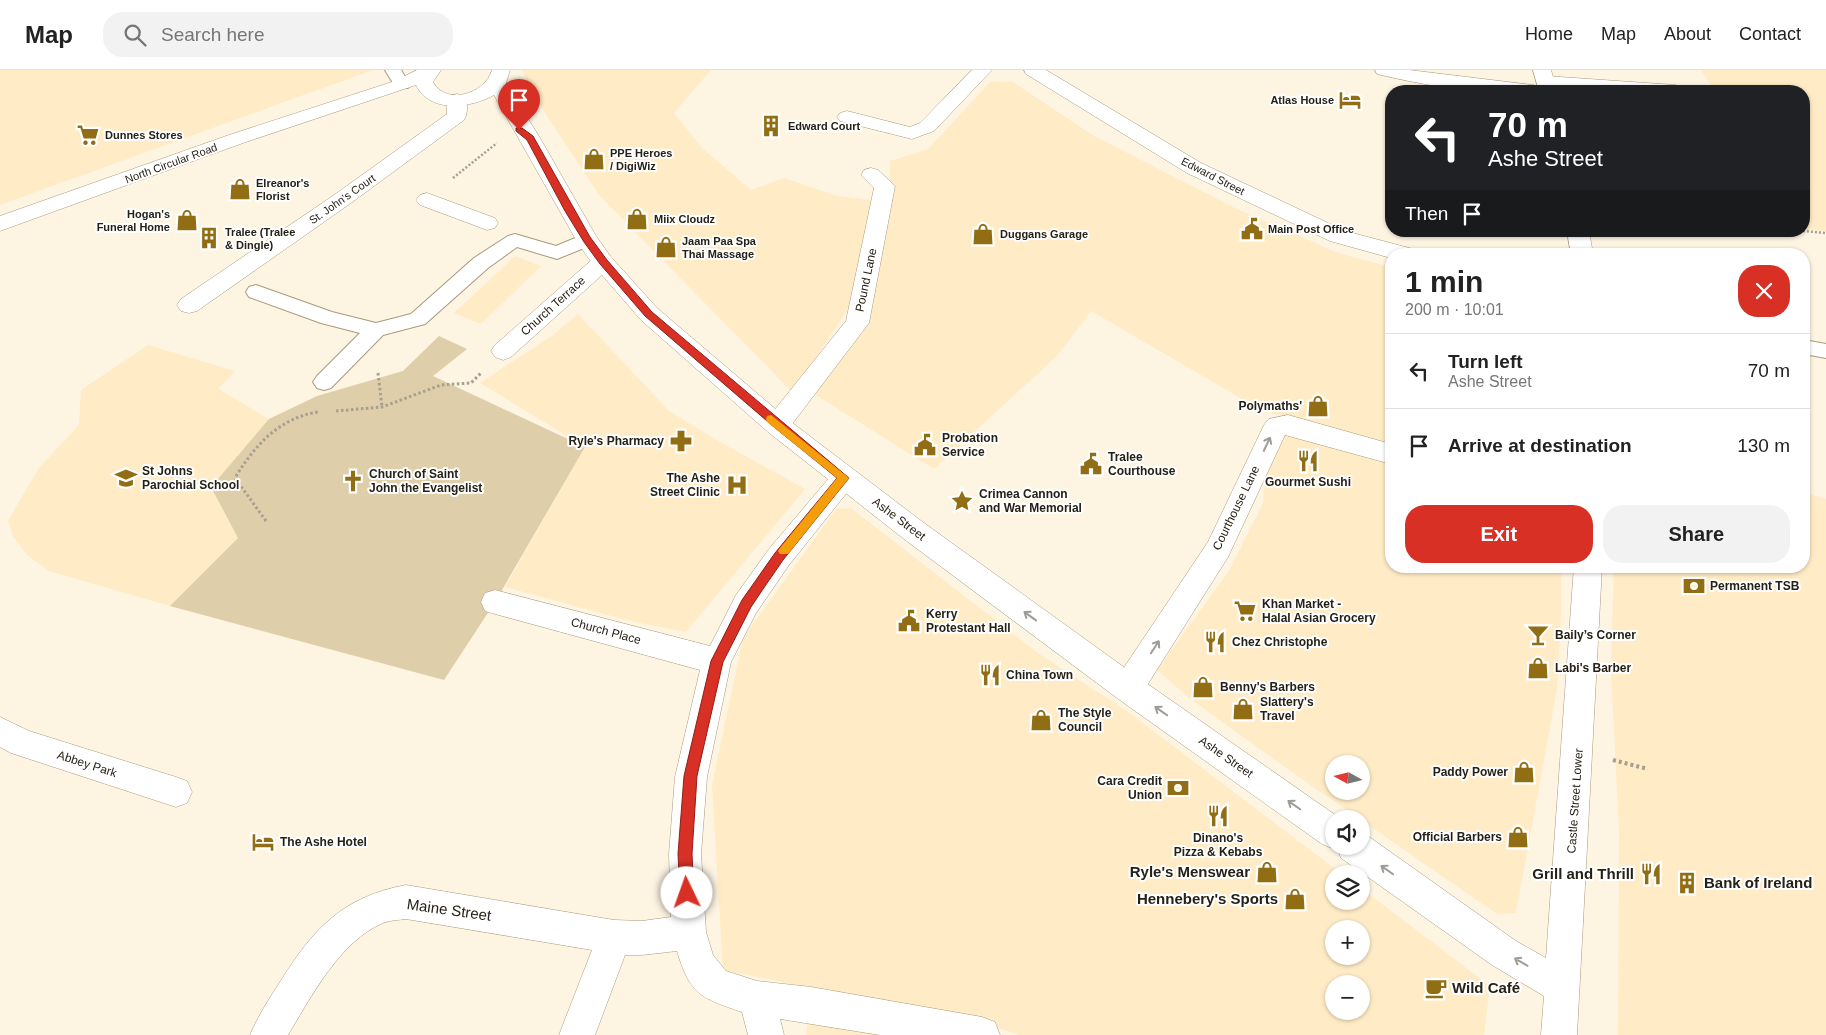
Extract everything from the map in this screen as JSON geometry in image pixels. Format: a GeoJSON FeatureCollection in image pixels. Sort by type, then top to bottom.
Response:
{"type":"FeatureCollection","features":[{"type":"Feature","properties":{"kind":"street"},"geometry":{"type":"LineString","coordinates":[[847,117],[912,132],[927,127],[983,70]]}},
{"type":"Feature","properties":{"kind":"street","name":"Edward Street"},"geometry":{"type":"LineString","coordinates":[[1033,70],[1194,168],[1338,236],[1385,249]]}},
{"type":"Feature","properties":{"kind":"street"},"geometry":{"type":"LineString","coordinates":[[1384,70],[1411,76],[1561,85]]}},
{"type":"Feature","properties":{"kind":"street"},"geometry":{"type":"LineString","coordinates":[[431,71],[424,82],[425,89],[434,97]]}},
{"type":"Feature","properties":{"kind":"street","name":"North Circular Road"},"geometry":{"type":"LineString","coordinates":[[0,224],[236,139],[344,105],[398,78],[431,71]]}},
{"type":"Feature","properties":{"kind":"street"},"geometry":{"type":"LineString","coordinates":[[465,99],[488,91],[499,77]]}},
{"type":"Feature","properties":{"kind":"street","name":"Ashe Street"},"geometry":{"type":"LineString","coordinates":[[499,77],[524,134],[587,240],[603,262],[649,314],[777,424],[844,478],[1128,688],[1325,827]]}},
{"type":"Feature","properties":{"kind":"street","name":"North Circular Road"},"geometry":{"type":"LineString","coordinates":[[344,105],[434,97],[465,99]]}},
{"type":"Feature","properties":{"kind":"street","name":"Ashe Street"},"geometry":{"type":"LineString","coordinates":[[465,99],[524,134]]}},
{"type":"Feature","properties":{"kind":"street","name":"St. John's Court"},"geometry":{"type":"LineString","coordinates":[[189,305],[344,198],[457,116],[465,99]]}},
{"type":"Feature","properties":{"kind":"street","name":"Pound Lane"},"geometry":{"type":"LineString","coordinates":[[777,424],[857,323],[882,206],[884,186],[871,175]]}},
{"type":"Feature","properties":{"kind":"street"},"geometry":{"type":"LineString","coordinates":[[427,200],[487,223]]}},
{"type":"Feature","properties":{"kind":"street","name":"Church Terrace"},"geometry":{"type":"LineString","coordinates":[[503,351],[603,262]]}},
{"type":"Feature","properties":{"kind":"street","name":"Courthouse Lane"},"geometry":{"type":"LineString","coordinates":[[1128,688],[1218,549],[1273,432],[1278,426],[1288,425],[1385,452]]}},
{"type":"Feature","properties":{"kind":"street"},"geometry":{"type":"LineString","coordinates":[[844,478],[779,557],[752,596],[717,661],[690,776],[685,854],[688,932],[699,965],[715,985],[758,999],[811,1005],[982,1035]]}},
{"type":"Feature","properties":{"kind":"street","name":"Castle Street Lower"},"geometry":{"type":"LineString","coordinates":[[1559,1035],[1588,573]]}},
{"type":"Feature","properties":{"kind":"street","name":"Church Place"},"geometry":{"type":"LineString","coordinates":[[495,602],[717,661]]}},
{"type":"Feature","properties":{"kind":"street","name":"Abbey Park"},"geometry":{"type":"LineString","coordinates":[[0,732],[22,743],[176,792]]}},
{"type":"Feature","properties":{"kind":"street"},"geometry":{"type":"LineString","coordinates":[[1366,855],[1504,953],[1563,987]]}},
{"type":"Feature","properties":{"kind":"street","name":"Maine Street"},"geometry":{"type":"LineString","coordinates":[[268,1035],[313,962],[343,930],[373,909],[406,902],[614,937],[642,938],[688,932]]}},
{"type":"Feature","properties":{"kind":"street"},"geometry":{"type":"LineString","coordinates":[[577,1035],[614,937]]}},
{"type":"Feature","properties":{"kind":"street"},"geometry":{"type":"LineString","coordinates":[[758,999],[766,1035]]}},
{"type":"Feature","properties":{"kind":"lane"},"geometry":{"type":"LineString","coordinates":[[256,292],[328,318],[376,330],[418,319],[481,263],[515,240],[556,253],[587,240]]}},
{"type":"Feature","properties":{"kind":"lane"},"geometry":{"type":"LineString","coordinates":[[324,382],[376,330]]}},
{"type":"Feature","properties":{"kind":"lane"},"geometry":{"type":"LineString","coordinates":[[1810,348],[1826,351]]}},
{"type":"Feature","properties":{"kind":"path"},"geometry":{"type":"LineString","coordinates":[[427,200],[489,149],[524,134]]}},
{"type":"Feature","properties":{"kind":"path"},"geometry":{"type":"LineString","coordinates":[[1810,232],[1826,233]]}},
{"type":"Feature","properties":{"kind":"path"},"geometry":{"type":"LineString","coordinates":[[335,411],[382,407],[441,385],[471,383],[503,351]]}},
{"type":"Feature","properties":{"kind":"path"},"geometry":{"type":"LineString","coordinates":[[266,521],[235,478],[254,449],[273,432],[307,413],[326,412]]}},
{"type":"Feature","properties":{"kind":"shaded area","name":"Dunnes Stores"},"geometry":{"type":"Polygon","coordinates":[[[0,70],[373,70],[0,205],[0,70]]]}},
{"type":"Feature","properties":{"kind":"shaded area"},"geometry":{"type":"Polygon","coordinates":[[[522,70],[711,70],[674,113],[702,148],[751,190],[784,178],[837,196],[878,201],[849,307],[793,393],[599,195],[532,93],[522,70]]]}},
{"type":"Feature","properties":{"kind":"shaded area"},"geometry":{"type":"Polygon","coordinates":[[[1701,70],[1826,70],[1826,231],[1810,230],[1810,85],[1710,85],[1701,70]]]}},
{"type":"Feature","properties":{"kind":"shaded area"},"geometry":{"type":"Polygon","coordinates":[[[991,81],[1013,82],[1094,136],[1235,208],[1338,253],[1385,265],[1385,444],[1261,410],[1091,311],[1058,355],[934,469],[811,392],[869,312],[890,217],[890,161],[928,149],[991,81]]]}},
{"type":"Feature","properties":{"kind":"shaded area"},"geometry":{"type":"Polygon","coordinates":[[[515,256],[541,266],[481,324],[454,313],[515,256]]]}},
{"type":"Feature","properties":{"kind":"shaded area"},"geometry":{"type":"Polygon","coordinates":[[[578,314],[669,411],[720,442],[805,489],[686,632],[630,621],[505,587],[585,447],[480,383],[553,335],[578,314]]]}},
{"type":"Feature","properties":{"kind":"shaded area"},"geometry":{"type":"Polygon","coordinates":[[[439,336],[467,349],[433,376],[585,447],[495,602],[444,680],[170,606],[238,538],[211,487],[269,419],[317,396],[403,371],[439,336]]]}},
{"type":"Feature","properties":{"kind":"shaded area","name":"St Johns Parochial School"},"geometry":{"type":"Polygon","coordinates":[[[148,345],[235,371],[218,389],[269,419],[211,487],[239,537],[170,606],[49,571],[27,555],[13,536],[8,521],[38,469],[79,425],[81,390],[148,345]]]}},
{"type":"Feature","properties":{"kind":"shaded area"},"geometry":{"type":"Polygon","coordinates":[[[1288,425],[1385,455],[1385,573],[1561,573],[1561,617],[1557,689],[1516,913],[1497,914],[1370,826],[1370,810],[1347,810],[1332,800],[1370,800],[1370,755],[1325,755],[1325,795],[1188,697],[1157,670],[1229,571],[1263,503],[1266,458],[1288,425]]]}},
{"type":"Feature","properties":{"kind":"shaded area"},"geometry":{"type":"Polygon","coordinates":[[[1810,494],[1826,499],[1826,1035],[1618,1035],[1619,830],[1611,671],[1614,573],[1810,573],[1810,494]]]}},
{"type":"Feature","properties":{"kind":"shaded area"},"geometry":{"type":"Polygon","coordinates":[[[851,508],[1038,653],[1131,714],[1330,865],[1325,865],[1325,910],[1370,910],[1370,895],[1490,986],[1484,1035],[1020,1035],[979,1022],[723,970],[712,785],[743,638],[836,509],[851,508]]]}},
{"type":"Feature","properties":{"kind":"shaded area"},"geometry":{"type":"Polygon","coordinates":[[[808,1019],[925,1035],[806,1035],[808,1019]]]}},
{"type":"Feature","properties":{"kind":"slow traffic"},"geometry":{"type":"LineString","coordinates":[[771,419],[844,478],[784,551]]}},
{"type":"Feature","properties":{"kind":"place","name":"Atlas House"},"geometry":{"type":"Point","coordinates":[1350,100]}},
{"type":"Feature","properties":{"kind":"place","name":"Edward Court"},"geometry":{"type":"Point","coordinates":[771,126]}},
{"type":"Feature","properties":{"kind":"place","name":"Dunnes Stores"},"geometry":{"type":"Point","coordinates":[88,135]}},
{"type":"Feature","properties":{"kind":"place","name":"PPE Heroes / DigiWiz"},"geometry":{"type":"Point","coordinates":[594,159]}},
{"type":"Feature","properties":{"kind":"place","name":"Elreanor's Florist"},"geometry":{"type":"Point","coordinates":[240,189]}},
{"type":"Feature","properties":{"kind":"place","name":"Miix Cloudz"},"geometry":{"type":"Point","coordinates":[637,219]}},
{"type":"Feature","properties":{"kind":"place","name":"Hogan's Funeral Home"},"geometry":{"type":"Point","coordinates":[187,220]}},
{"type":"Feature","properties":{"kind":"place","name":"Main Post Office"},"geometry":{"type":"Point","coordinates":[1252,229]}},
{"type":"Feature","properties":{"kind":"place","name":"Duggans Garage"},"geometry":{"type":"Point","coordinates":[983,234]}},
{"type":"Feature","properties":{"kind":"place","name":"Tralee (Tralee & Dingle)"},"geometry":{"type":"Point","coordinates":[209,238]}},
{"type":"Feature","properties":{"kind":"place","name":"Jaam Paa Spa Thai Massage"},"geometry":{"type":"Point","coordinates":[666,247]}},
{"type":"Feature","properties":{"kind":"place","name":"Polymaths'"},"geometry":{"type":"Point","coordinates":[1318,406]}},
{"type":"Feature","properties":{"kind":"place","name":"Ryle's Pharmacy"},"geometry":{"type":"Point","coordinates":[681,441]}},
{"type":"Feature","properties":{"kind":"place","name":"Probation Service"},"geometry":{"type":"Point","coordinates":[925,445]}},
{"type":"Feature","properties":{"kind":"place","name":"Gourmet Sushi"},"geometry":{"type":"Point","coordinates":[1308,461]}},
{"type":"Feature","properties":{"kind":"place","name":"Tralee Courthouse"},"geometry":{"type":"Point","coordinates":[1091,464]}},
{"type":"Feature","properties":{"kind":"place","name":"St Johns Parochial School"},"geometry":{"type":"Point","coordinates":[126,478]}},
{"type":"Feature","properties":{"kind":"place","name":"Church of Saint John the Evangelist"},"geometry":{"type":"Point","coordinates":[353,481]}},
{"type":"Feature","properties":{"kind":"place","name":"The Ashe Street Clinic"},"geometry":{"type":"Point","coordinates":[737,485]}},
{"type":"Feature","properties":{"kind":"place","name":"Crimea Cannon and War Memorial"},"geometry":{"type":"Point","coordinates":[962,501]}},
{"type":"Feature","properties":{"kind":"place","name":"Permanent TSB"},"geometry":{"type":"Point","coordinates":[1694,586]}},
{"type":"Feature","properties":{"kind":"place","name":"Khan Market - Halal Asian Grocery"},"geometry":{"type":"Point","coordinates":[1245,611]}},
{"type":"Feature","properties":{"kind":"place","name":"Kerry Protestant Hall"},"geometry":{"type":"Point","coordinates":[909,621]}},
{"type":"Feature","properties":{"kind":"place","name":"Baily’s Corner"},"geometry":{"type":"Point","coordinates":[1538,635]}},
{"type":"Feature","properties":{"kind":"place","name":"Chez Christophe"},"geometry":{"type":"Point","coordinates":[1215,642]}},
{"type":"Feature","properties":{"kind":"place","name":"Labi's Barber"},"geometry":{"type":"Point","coordinates":[1538,668]}},
{"type":"Feature","properties":{"kind":"place","name":"China Town"},"geometry":{"type":"Point","coordinates":[990,675]}},
{"type":"Feature","properties":{"kind":"place","name":"Benny's Barbers"},"geometry":{"type":"Point","coordinates":[1203,687]}},
{"type":"Feature","properties":{"kind":"place","name":"Slattery's Travel"},"geometry":{"type":"Point","coordinates":[1243,709]}},
{"type":"Feature","properties":{"kind":"place","name":"The Style Council"},"geometry":{"type":"Point","coordinates":[1041,720]}},
{"type":"Feature","properties":{"kind":"place","name":"Paddy Power"},"geometry":{"type":"Point","coordinates":[1524,772]}},
{"type":"Feature","properties":{"kind":"place","name":"Cara Credit Union"},"geometry":{"type":"Point","coordinates":[1178,788]}},
{"type":"Feature","properties":{"kind":"place","name":"Dinano's Pizza & Kebabs"},"geometry":{"type":"Point","coordinates":[1218,816]}},
{"type":"Feature","properties":{"kind":"place","name":"Official Barbers"},"geometry":{"type":"Point","coordinates":[1518,837]}},
{"type":"Feature","properties":{"kind":"place","name":"The Ashe Hotel"},"geometry":{"type":"Point","coordinates":[263,842]}},
{"type":"Feature","properties":{"kind":"place","name":"Ryle's Menswear"},"geometry":{"type":"Point","coordinates":[1267,872]}},
{"type":"Feature","properties":{"kind":"place","name":"Grill and Thrill"},"geometry":{"type":"Point","coordinates":[1651,874]}},
{"type":"Feature","properties":{"kind":"place","name":"Bank of Ireland"},"geometry":{"type":"Point","coordinates":[1687,883]}},
{"type":"Feature","properties":{"kind":"place","name":"Hennebery's Sports"},"geometry":{"type":"Point","coordinates":[1295,899]}},
{"type":"Feature","properties":{"kind":"place","name":"Wild Café"},"geometry":{"type":"Point","coordinates":[1436,988]}},
{"type":"Feature","properties":{"kind":"route"},"geometry":{"type":"LineString","coordinates":[[519,130],[530,138],[569,211],[587,240],[603,262],[649,314],[777,424],[844,478],[779,557],[757,588],[746,604],[717,661],[690,776],[685,854],[687,893]]}}]}
